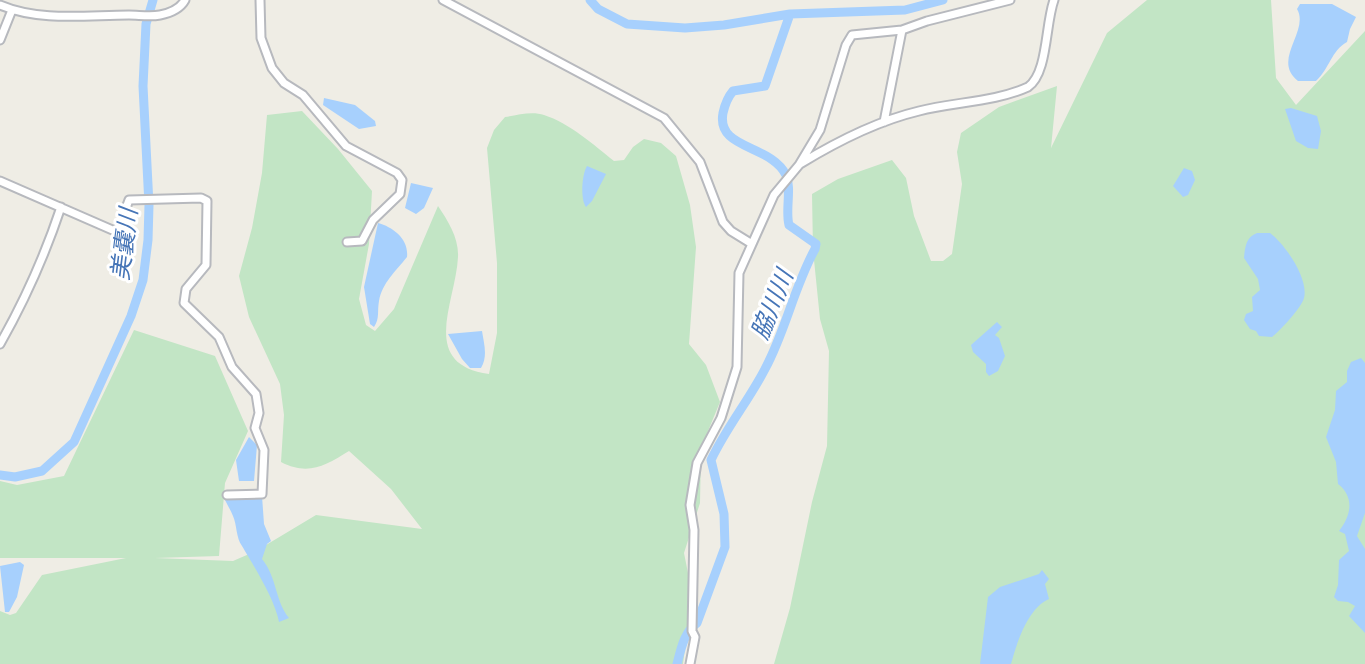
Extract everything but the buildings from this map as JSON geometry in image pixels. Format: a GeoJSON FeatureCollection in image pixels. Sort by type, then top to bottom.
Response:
{"type":"FeatureCollection","features":[{"type":"Feature","properties":{"kind":"street"},"geometry":{"type":"LineString","coordinates":[[0,5],[12,10],[58,16],[154,16],[182,6],[185,0]]}},
{"type":"Feature","properties":{"kind":"street"},"geometry":{"type":"LineString","coordinates":[[260,0],[261,38],[272,68],[284,83],[303,95],[346,146],[397,173],[402,180],[400,194],[373,220],[362,241],[347,242]]}},
{"type":"Feature","properties":{"kind":"street"},"geometry":{"type":"LineString","coordinates":[[443,0],[664,118],[700,162],[723,222],[752,244]]}},
{"type":"Feature","properties":{"kind":"street"},"geometry":{"type":"LineString","coordinates":[[690,664],[695,637],[692,631],[694,530],[690,505],[697,463],[721,418],[737,367],[737,284],[778,190],[799,165],[820,130],[846,45],[852,35],[902,30],[1010,0]]}},
{"type":"Feature","properties":{"kind":"street"},"geometry":{"type":"LineString","coordinates":[[799,165],[829,145],[884,122],[918,111],[1020,91],[1036,82],[1042,68],[1047,25],[1054,0]]}},
{"type":"Feature","properties":{"kind":"street"},"geometry":{"type":"LineString","coordinates":[[0,40],[12,10]]}},
{"type":"Feature","properties":{"kind":"street"},"geometry":{"type":"LineString","coordinates":[[884,122],[902,30]]}},
{"type":"Feature","properties":{"kind":"street"},"geometry":{"type":"LineString","coordinates":[[0,181],[117,232],[129,200],[201,198],[207,201],[206,265],[186,289],[184,303],[219,337],[232,367],[256,394],[259,413],[255,428],[264,450],[262,494],[227,495]]}},
{"type":"Feature","properties":{"kind":"street"},"geometry":{"type":"LineString","coordinates":[[0,344],[25,300],[61,207]]}},
{"type":"Feature","properties":{"kind":"green space"},"geometry":{"type":"Polygon","coordinates":[[[1147,0],[1271,0],[1276,78],[1296,105],[1365,31],[1365,664],[774,664],[827,446],[829,351],[820,319],[813,250],[812,194],[838,179],[892,160],[906,178],[914,216],[931,261],[943,261],[952,254],[962,184],[957,152],[961,133],[999,107],[1057,86],[1051,148],[1107,33],[1147,0]]]}},
{"type":"Feature","properties":{"kind":"green space"},"geometry":{"type":"Polygon","coordinates":[[[302,111],[372,191],[369,244],[359,299],[366,325],[375,331],[394,309],[438,206],[452,230],[458,250],[448,311],[447,344],[454,358],[467,368],[489,374],[497,333],[497,263],[487,148],[494,130],[505,117],[535,113],[544,115],[563,123],[614,161],[624,160],[633,147],[644,139],[661,143],[676,156],[690,205],[696,247],[689,344],[706,365],[720,402],[701,448],[700,503],[684,553],[692,593],[683,664],[0,664],[0,611],[10,615],[16,613],[42,575],[126,558],[0,558],[0,481],[17,485],[64,476],[134,330],[215,356],[248,431],[225,483],[219,556],[155,558],[233,561],[256,551],[316,515],[422,529],[391,489],[349,451],[308,469],[281,462],[284,415],[280,384],[249,317],[239,276],[262,173],[267,115],[302,111]]]}},
{"type":"Feature","properties":{"kind":"water"},"geometry":{"type":"Polygon","coordinates":[[[1300,4],[1332,4],[1356,17],[1347,42],[1337,50],[1316,81],[1298,81],[1288,64],[1299,27],[1297,9],[1300,4]]]}},
{"type":"Feature","properties":{"kind":"water"},"geometry":{"type":"Polygon","coordinates":[[[324,98],[355,105],[375,121],[376,126],[359,129],[323,105],[324,98]]]}},
{"type":"Feature","properties":{"kind":"water"},"geometry":{"type":"Polygon","coordinates":[[[1285,109],[1317,116],[1321,131],[1318,149],[1308,148],[1296,141],[1285,109]]]}},
{"type":"Feature","properties":{"kind":"water"},"geometry":{"type":"Polygon","coordinates":[[[587,166],[606,174],[586,207],[582,186],[587,166]]]}},
{"type":"Feature","properties":{"kind":"water"},"geometry":{"type":"Polygon","coordinates":[[[1184,168],[1192,171],[1195,180],[1188,195],[1183,197],[1173,186],[1184,168]]]}},
{"type":"Feature","properties":{"kind":"water"},"geometry":{"type":"Polygon","coordinates":[[[411,183],[433,188],[424,208],[416,214],[405,208],[411,183]]]}},
{"type":"Feature","properties":{"kind":"water"},"geometry":{"type":"Polygon","coordinates":[[[378,223],[399,235],[407,257],[383,288],[374,327],[370,324],[364,287],[378,223]]]}},
{"type":"Feature","properties":{"kind":"water"},"geometry":{"type":"Polygon","coordinates":[[[1257,233],[1270,233],[1282,245],[1294,262],[1305,290],[1299,307],[1272,337],[1259,336],[1244,320],[1246,314],[1253,311],[1252,297],[1260,290],[1258,279],[1244,258],[1248,240],[1257,233]]]}},
{"type":"Feature","properties":{"kind":"water"},"geometry":{"type":"Polygon","coordinates":[[[997,322],[1002,327],[995,335],[1005,356],[998,371],[989,376],[986,364],[973,352],[971,345],[997,322]]]}},
{"type":"Feature","properties":{"kind":"water"},"geometry":{"type":"Polygon","coordinates":[[[482,331],[485,350],[483,363],[481,368],[470,368],[448,334],[482,331]]]}},
{"type":"Feature","properties":{"kind":"water"},"geometry":{"type":"Polygon","coordinates":[[[1361,358],[1365,363],[1365,513],[1357,536],[1365,549],[1365,633],[1349,616],[1355,606],[1334,597],[1339,560],[1349,551],[1345,534],[1339,531],[1346,519],[1349,501],[1338,484],[1336,462],[1326,437],[1335,410],[1336,391],[1347,382],[1351,362],[1361,358]]]}},
{"type":"Feature","properties":{"kind":"water"},"geometry":{"type":"Polygon","coordinates":[[[249,437],[257,445],[254,481],[239,481],[236,460],[249,437]]]}},
{"type":"Feature","properties":{"kind":"water"},"geometry":{"type":"Polygon","coordinates":[[[262,496],[264,524],[271,541],[262,559],[289,618],[279,622],[268,592],[240,543],[225,500],[226,497],[262,496]]]}},
{"type":"Feature","properties":{"kind":"water"},"geometry":{"type":"Polygon","coordinates":[[[20,562],[24,565],[17,597],[9,612],[5,612],[0,566],[20,562]]]}},
{"type":"Feature","properties":{"kind":"water"},"geometry":{"type":"Polygon","coordinates":[[[1042,570],[1049,579],[1045,584],[1049,599],[1029,618],[1011,664],[980,664],[988,597],[1000,587],[1039,574],[1042,570]]]}},
{"type":"Feature","properties":{"kind":"waterway","name":"美嚢川"},"geometry":{"type":"LineString","coordinates":[[0,475],[15,477],[42,471],[74,442],[131,316],[143,280],[149,205],[143,86],[146,24],[153,0]]}},
{"type":"Feature","properties":{"kind":"waterway","name":"美嚢川"},"geometry":{"type":"LineString","coordinates":[[590,0],[598,9],[627,24],[685,28],[790,14],[905,10],[943,0]]}},
{"type":"Feature","properties":{"kind":"waterway","name":"脇川川"},"geometry":{"type":"LineString","coordinates":[[677,664],[686,636],[697,623],[725,547],[724,514],[711,460],[772,354],[816,244],[789,225],[788,181],[779,165],[736,141],[723,125],[723,113],[733,91],[765,86],[790,14]]}}]}
